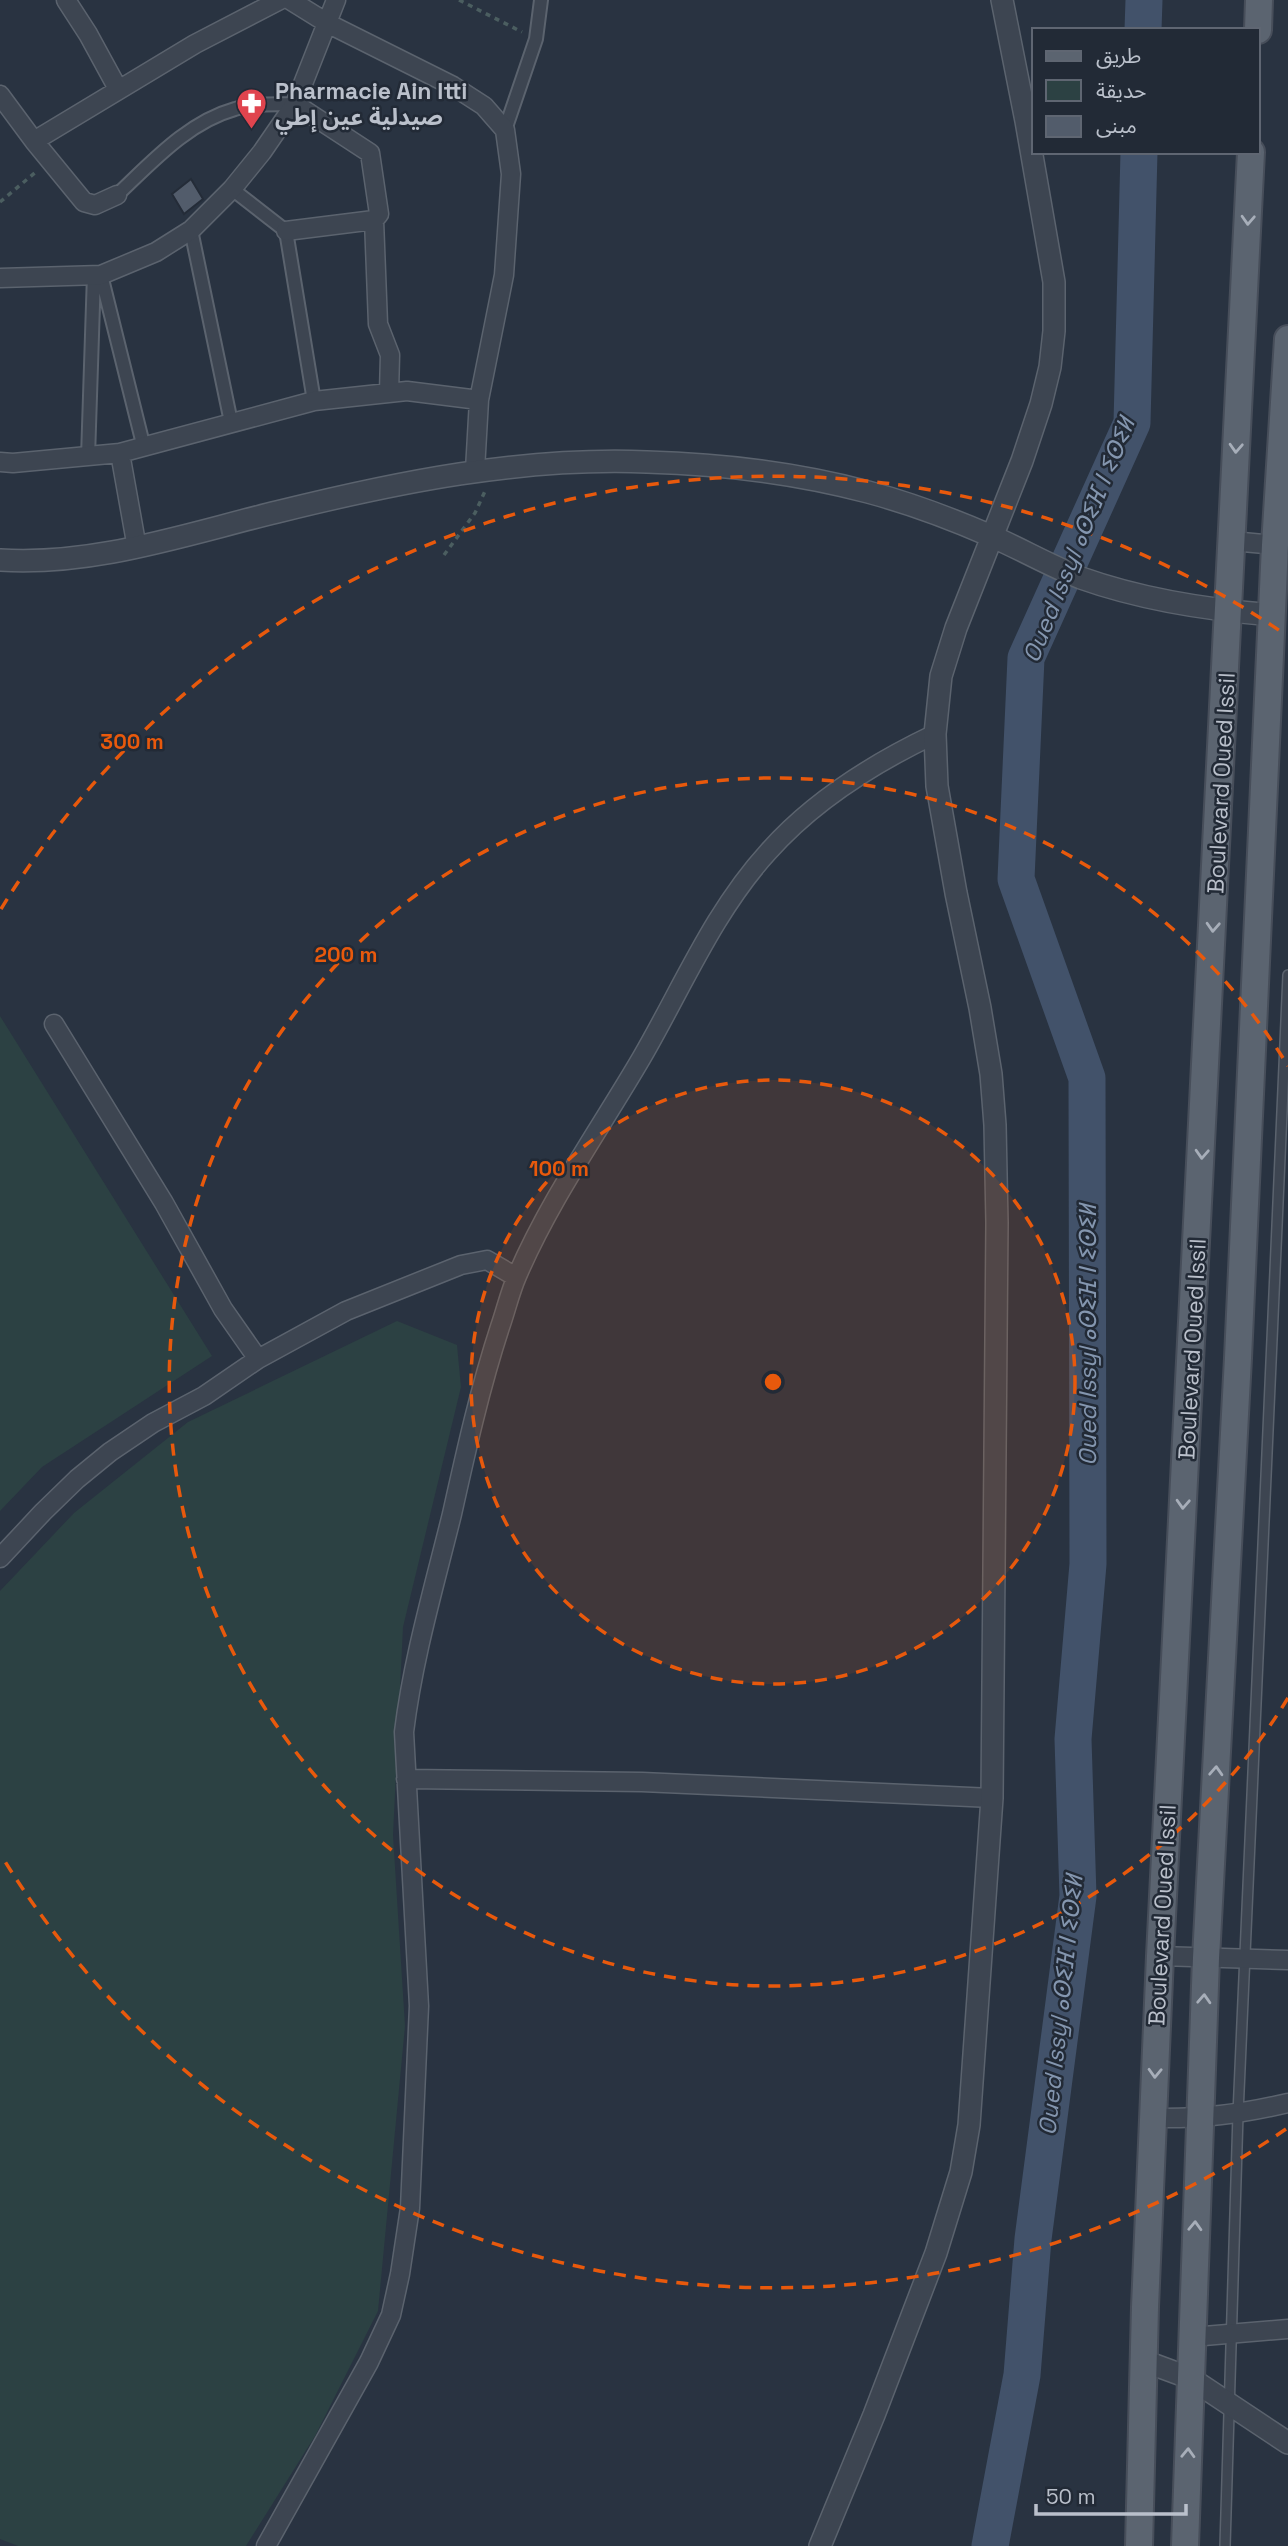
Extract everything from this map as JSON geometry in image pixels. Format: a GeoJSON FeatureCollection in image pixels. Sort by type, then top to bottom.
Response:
{"type":"FeatureCollection","features":[{"type":"Feature","properties":{"kind":"main road"},"geometry":{"type":"LineString","coordinates":[[1258,28],[1259,0]]}},
{"type":"Feature","properties":{"kind":"main road","name":"Boulevard Oued Issil"},"geometry":{"type":"LineString","coordinates":[[1139,2546],[1160,1956],[1230,612],[1251,154]]}},
{"type":"Feature","properties":{"kind":"main road","name":"Boulevard Oued Issil"},"geometry":{"type":"LineString","coordinates":[[1185,2546],[1206,1958],[1274,615],[1282,545],[1288,339]]}},
{"type":"Feature","properties":{"kind":"street"},"geometry":{"type":"LineString","coordinates":[[66,0],[118,89]]}},
{"type":"Feature","properties":{"kind":"street"},"geometry":{"type":"LineString","coordinates":[[34,141],[195,44],[279,0]]}},
{"type":"Feature","properties":{"kind":"street"},"geometry":{"type":"LineString","coordinates":[[290,0],[327,23],[453,86],[484,106],[505,130]]}},
{"type":"Feature","properties":{"kind":"street"},"geometry":{"type":"LineString","coordinates":[[0,278],[97,274],[156,252],[191,230],[232,189],[295,104],[336,0]]}},
{"type":"Feature","properties":{"kind":"street"},"geometry":{"type":"LineString","coordinates":[[485,469],[480,400],[504,275],[511,174],[505,130],[536,39],[541,0]]}},
{"type":"Feature","properties":{"kind":"street"},"geometry":{"type":"LineString","coordinates":[[820,2546],[917,2303],[961,2172],[969,2125],[992,1798],[997,1223],[995,1125],[991,1074],[982,1021],[937,786],[935,734],[941,676],[956,628],[993,537],[1041,404],[1050,367],[1054,331],[1054,282],[1002,0]]}},
{"type":"Feature","properties":{"kind":"street"},"geometry":{"type":"LineString","coordinates":[[0,95],[49,160],[84,202],[90,205],[101,204],[117,195],[167,148],[198,126],[236,108],[295,104],[370,153],[379,214],[374,220],[378,324],[390,355],[389,393]]}},
{"type":"Feature","properties":{"kind":"street"},"geometry":{"type":"LineString","coordinates":[[232,189],[286,232],[314,401]]}},
{"type":"Feature","properties":{"kind":"street"},"geometry":{"type":"LineString","coordinates":[[286,232],[374,220]]}},
{"type":"Feature","properties":{"kind":"street"},"geometry":{"type":"LineString","coordinates":[[191,230],[231,422]]}},
{"type":"Feature","properties":{"kind":"street"},"geometry":{"type":"LineString","coordinates":[[97,274],[144,448]]}},
{"type":"Feature","properties":{"kind":"street"},"geometry":{"type":"LineString","coordinates":[[88,457],[97,274]]}},
{"type":"Feature","properties":{"kind":"street"},"geometry":{"type":"LineString","coordinates":[[0,462],[120,453],[314,401],[407,391],[480,400]]}},
{"type":"Feature","properties":{"kind":"street"},"geometry":{"type":"LineString","coordinates":[[120,453],[137,548]]}},
{"type":"Feature","properties":{"kind":"street"},"geometry":{"type":"LineString","coordinates":[[0,560],[89,556],[137,548],[367,489],[485,469],[644,461],[726,466],[868,492],[993,537],[1081,578],[1153,598],[1230,612],[1274,615]]}},
{"type":"Feature","properties":{"kind":"street"},"geometry":{"type":"LineString","coordinates":[[1232,541],[1282,545]]}},
{"type":"Feature","properties":{"kind":"street"},"geometry":{"type":"LineString","coordinates":[[266,2546],[369,2362],[391,2315],[400,2274],[410,2208],[419,2006],[404,1732],[421,1636],[484,1376],[516,1277],[573,1170],[643,1055],[695,960],[736,894],[768,852],[841,787],[901,750],[935,734]]}},
{"type":"Feature","properties":{"kind":"street"},"geometry":{"type":"LineString","coordinates":[[54,1024],[164,1203],[223,1309],[258,1359]]}},
{"type":"Feature","properties":{"kind":"street"},"geometry":{"type":"LineString","coordinates":[[0,1558],[43,1511],[110,1452],[153,1423],[204,1396],[258,1359],[346,1311],[461,1265],[487,1260],[516,1277]]}},
{"type":"Feature","properties":{"kind":"street"},"geometry":{"type":"LineString","coordinates":[[406,1779],[642,1783],[992,1798]]}},
{"type":"Feature","properties":{"kind":"street"},"geometry":{"type":"LineString","coordinates":[[1160,1956],[1288,1960]]}},
{"type":"Feature","properties":{"kind":"street"},"geometry":{"type":"LineString","coordinates":[[1153,2118],[1199,2119],[1238,2115],[1288,2103]]}},
{"type":"Feature","properties":{"kind":"street"},"geometry":{"type":"LineString","coordinates":[[1192,2337],[1288,2329]]}},
{"type":"Feature","properties":{"kind":"street"},"geometry":{"type":"LineString","coordinates":[[1144,2361],[1189,2378],[1288,2443]]}},
{"type":"Feature","properties":{"kind":"lane"},"geometry":{"type":"LineString","coordinates":[[1225,2546],[1238,2115],[1288,975]]}},
{"type":"Feature","properties":{"kind":"path"},"geometry":{"type":"LineString","coordinates":[[458,0],[536,39]]}},
{"type":"Feature","properties":{"kind":"path"},"geometry":{"type":"LineString","coordinates":[[0,202],[49,160]]}},
{"type":"Feature","properties":{"kind":"path"},"geometry":{"type":"LineString","coordinates":[[444,555],[475,513],[485,469]]}},
{"type":"Feature","properties":{"kind":"green space"},"geometry":{"type":"Polygon","coordinates":[[[0,1016],[212,1356],[42,1467],[0,1511],[0,1016]]]}},
{"type":"Feature","properties":{"kind":"green space"},"geometry":{"type":"Polygon","coordinates":[[[397,1321],[457,1345],[461,1387],[403,1627],[393,1835],[405,2026],[378,2311],[315,2436],[246,2546],[18,2546],[0,2539],[0,1591],[74,1513],[188,1422],[397,1321]]]}},
{"type":"Feature","properties":{"kind":"building"},"geometry":{"type":"Polygon","coordinates":[[[191,179],[203,199],[184,214],[172,194],[191,179]]]}},
{"type":"Feature","properties":{"kind":"waterway","name":"Oued Issyl ⴰⵙⵉⴼ ⵏ ⵉⵙⵉⵍ"},"geometry":{"type":"LineString","coordinates":[[1143,28],[1144,0]]}},
{"type":"Feature","properties":{"kind":"waterway","name":"Oued Issyl ⴰⵙⵉⴼ ⵏ ⵉⵙⵉⵍ"},"geometry":{"type":"LineString","coordinates":[[990,2546],[1022,2375],[1033,2239],[1078,1896],[1073,1739],[1088,1564],[1087,1078],[1016,879],[1026,658],[1132,423],[1139,154]]}},
{"type":"Feature","properties":{"kind":"place","name":"Pharmacie Ain Itti صيدلية عين إطي"},"geometry":{"type":"Point","coordinates":[252,131]}}]}
